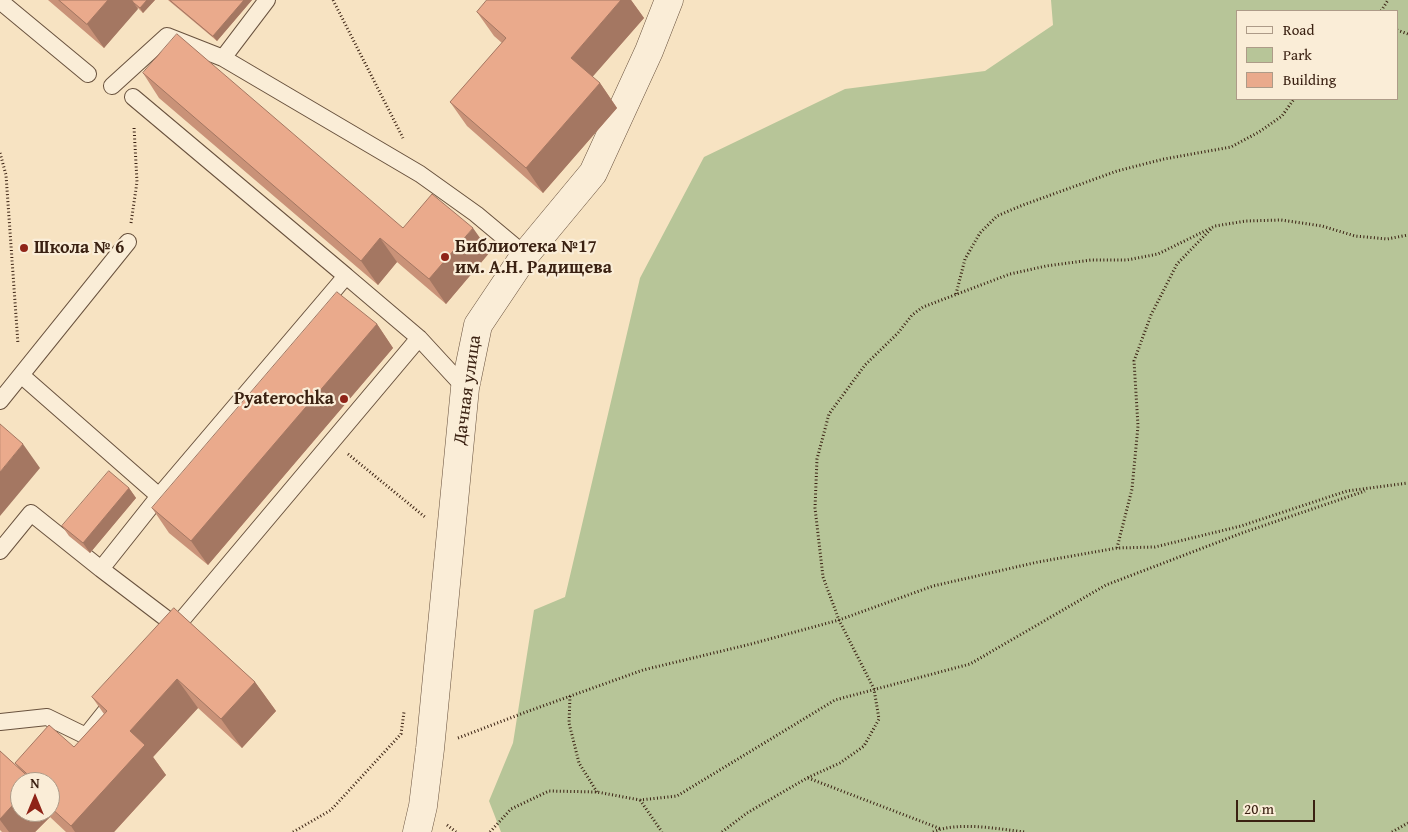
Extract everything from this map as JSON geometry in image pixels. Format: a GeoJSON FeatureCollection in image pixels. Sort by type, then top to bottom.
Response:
{"type":"FeatureCollection","features":[{"type":"Feature","properties":{"kind":"street","name":"Дачная улица"},"geometry":{"type":"LineString","coordinates":[[417,832],[423,806],[430,749],[465,388],[478,325],[525,255],[594,173],[649,50],[668,0]]}},
{"type":"Feature","properties":{"kind":"lane"},"geometry":{"type":"LineString","coordinates":[[223,58],[267,0]]}},
{"type":"Feature","properties":{"kind":"lane"},"geometry":{"type":"LineString","coordinates":[[0,1],[88,74]]}},
{"type":"Feature","properties":{"kind":"lane"},"geometry":{"type":"LineString","coordinates":[[112,86],[167,36],[223,58],[420,174],[476,214],[525,255]]}},
{"type":"Feature","properties":{"kind":"lane"},"geometry":{"type":"LineString","coordinates":[[133,97],[419,338],[465,388]]}},
{"type":"Feature","properties":{"kind":"lane"},"geometry":{"type":"LineString","coordinates":[[0,401],[128,242]]}},
{"type":"Feature","properties":{"kind":"lane"},"geometry":{"type":"LineString","coordinates":[[101,569],[159,496],[346,276]]}},
{"type":"Feature","properties":{"kind":"lane"},"geometry":{"type":"LineString","coordinates":[[158,648],[419,338]]}},
{"type":"Feature","properties":{"kind":"lane"},"geometry":{"type":"LineString","coordinates":[[21,375],[159,496]]}},
{"type":"Feature","properties":{"kind":"lane"},"geometry":{"type":"LineString","coordinates":[[0,551],[31,513],[176,626]]}},
{"type":"Feature","properties":{"kind":"lane"},"geometry":{"type":"LineString","coordinates":[[0,722],[47,717],[86,736],[128,684]]}},
{"type":"Feature","properties":{"kind":"path"},"geometry":{"type":"LineString","coordinates":[[333,0],[420,174]]}},
{"type":"Feature","properties":{"kind":"path"},"geometry":{"type":"LineString","coordinates":[[128,242],[137,182],[133,97]]}},
{"type":"Feature","properties":{"kind":"path"},"geometry":{"type":"LineString","coordinates":[[956,294],[965,259],[980,233],[997,216],[1117,171],[1164,158],[1231,147],[1259,132],[1282,116],[1293,100]]}},
{"type":"Feature","properties":{"kind":"path"},"geometry":{"type":"LineString","coordinates":[[0,153],[6,175],[21,375]]}},
{"type":"Feature","properties":{"kind":"path"},"geometry":{"type":"LineString","coordinates":[[722,832],[747,814],[807,778],[840,763],[864,746],[879,718],[874,689],[839,620],[823,577],[815,508],[817,459],[829,414],[865,365],[898,333],[912,315],[923,307],[1010,274],[1046,266],[1091,260],[1127,260],[1158,254],[1215,226],[1246,221],[1281,220],[1322,226],[1356,236],[1387,239],[1408,235]]}},
{"type":"Feature","properties":{"kind":"path"},"geometry":{"type":"LineString","coordinates":[[1117,548],[1132,489],[1138,426],[1134,362],[1151,315],[1177,264],[1215,226]]}},
{"type":"Feature","properties":{"kind":"path"},"geometry":{"type":"LineString","coordinates":[[332,441],[429,520]]}},
{"type":"Feature","properties":{"kind":"path"},"geometry":{"type":"LineString","coordinates":[[430,749],[643,670],[751,644],[839,620],[933,586],[1038,562],[1117,548],[1155,547],[1241,526],[1347,491],[1408,482]]}},
{"type":"Feature","properties":{"kind":"path"},"geometry":{"type":"LineString","coordinates":[[490,832],[510,809],[548,791],[597,792],[640,800],[677,796],[835,700],[970,664],[1106,585],[1370,489]]}},
{"type":"Feature","properties":{"kind":"path"},"geometry":{"type":"LineString","coordinates":[[570,696],[570,723],[579,763],[597,792]]}},
{"type":"Feature","properties":{"kind":"path"},"geometry":{"type":"LineString","coordinates":[[293,832],[331,810],[401,734],[405,705]]}},
{"type":"Feature","properties":{"kind":"path"},"geometry":{"type":"LineString","coordinates":[[807,778],[941,829]]}},
{"type":"Feature","properties":{"kind":"path"},"geometry":{"type":"LineString","coordinates":[[640,800],[662,832]]}},
{"type":"Feature","properties":{"kind":"path"},"geometry":{"type":"LineString","coordinates":[[1392,832],[1408,822]]}},
{"type":"Feature","properties":{"kind":"path"},"geometry":{"type":"LineString","coordinates":[[933,832],[941,829],[974,826],[1026,832]]}},
{"type":"Feature","properties":{"kind":"green space"},"geometry":{"type":"Polygon","coordinates":[[[1051,0],[1408,0],[1408,832],[501,832],[489,801],[513,743],[534,610],[565,597],[640,278],[704,157],[845,89],[985,71],[1053,25],[1051,0]]]}},
{"type":"Feature","properties":{"kind":"building"},"geometry":{"type":"Polygon","coordinates":[[[59,0],[108,0],[87,24],[59,0]]]}},
{"type":"Feature","properties":{"kind":"building"},"geometry":{"type":"Polygon","coordinates":[[[132,0],[147,0],[140,8],[132,0]]]}},
{"type":"Feature","properties":{"kind":"building"},"geometry":{"type":"Polygon","coordinates":[[[170,0],[244,0],[213,36],[170,0]]]}},
{"type":"Feature","properties":{"kind":"building"},"geometry":{"type":"Polygon","coordinates":[[[487,0],[621,0],[571,58],[600,83],[526,168],[450,102],[506,38],[477,12],[487,0]]]}},
{"type":"Feature","properties":{"kind":"building"},"geometry":{"type":"Polygon","coordinates":[[[177,34],[403,228],[432,194],[473,228],[429,279],[380,238],[361,261],[143,73],[177,34]]]}},
{"type":"Feature","properties":{"kind":"building"},"geometry":{"type":"Polygon","coordinates":[[[337,292],[377,324],[191,541],[152,508],[337,292]]]}},
{"type":"Feature","properties":{"kind":"building"},"geometry":{"type":"Polygon","coordinates":[[[0,424],[23,444],[0,472],[0,424]]]}},
{"type":"Feature","properties":{"kind":"building"},"geometry":{"type":"Polygon","coordinates":[[[109,471],[129,488],[83,543],[62,526],[109,471]]]}},
{"type":"Feature","properties":{"kind":"building"},"geometry":{"type":"Polygon","coordinates":[[[174,608],[255,682],[221,719],[177,679],[130,731],[145,745],[71,826],[60,816],[60,772],[25,772],[15,763],[49,725],[74,747],[107,711],[92,697],[174,608]]]}},
{"type":"Feature","properties":{"kind":"building"},"geometry":{"type":"Polygon","coordinates":[[[0,751],[23,772],[10,772],[10,808],[0,819],[0,751]]]}},
{"type":"Feature","properties":{"kind":"place","name":"Школа № 6"},"geometry":{"type":"Point","coordinates":[24,248]}},
{"type":"Feature","properties":{"kind":"place","name":"Библиотека №17 им. А.Н. Радищева"},"geometry":{"type":"Point","coordinates":[445,257]}},
{"type":"Feature","properties":{"kind":"place","name":"Pyaterochka"},"geometry":{"type":"Point","coordinates":[344,399]}}]}
